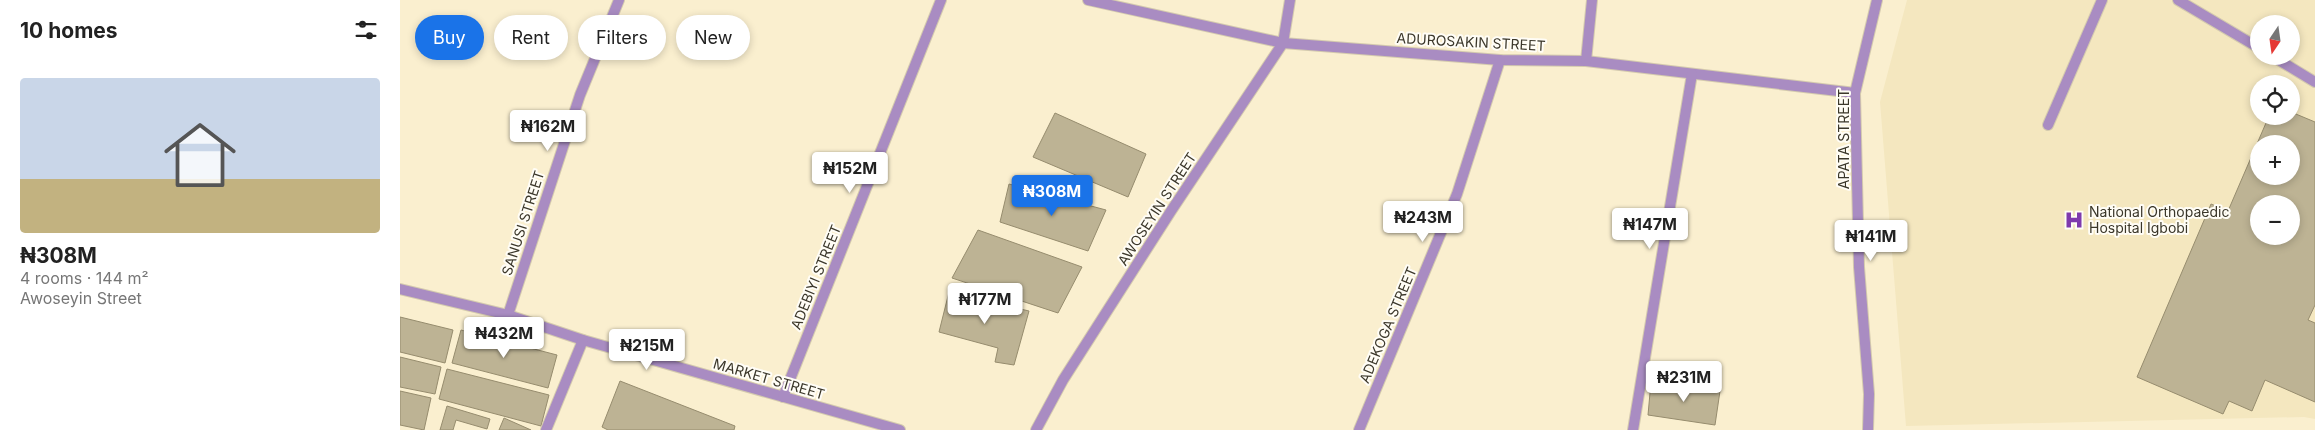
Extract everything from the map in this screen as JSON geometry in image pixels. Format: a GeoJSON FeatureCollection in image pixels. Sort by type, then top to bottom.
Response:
{"type":"FeatureCollection","features":[{"type":"Feature","properties":{"kind":"street","name":"SANUSI STREET"},"geometry":{"type":"LineString","coordinates":[[508,315],[580,94],[619,0]]}},
{"type":"Feature","properties":{"kind":"street","name":"ADEBIYI STREET"},"geometry":{"type":"LineString","coordinates":[[783,397],[941,0]]}},
{"type":"Feature","properties":{"kind":"street","name":"ADUROSAKIN STREET"},"geometry":{"type":"LineString","coordinates":[[1088,0],[1283,43],[1500,60],[1586,62],[1855,93]]}},
{"type":"Feature","properties":{"kind":"street","name":"AWOSEYIN STREET"},"geometry":{"type":"LineString","coordinates":[[1036,430],[1063,380],[1166,219],[1283,43],[1290,0]]}},
{"type":"Feature","properties":{"kind":"street"},"geometry":{"type":"LineString","coordinates":[[1586,62],[1592,0]]}},
{"type":"Feature","properties":{"kind":"street","name":"APATA STREET"},"geometry":{"type":"LineString","coordinates":[[1868,430],[1869,394],[1859,267],[1855,93],[1877,0]]}},
{"type":"Feature","properties":{"kind":"street"},"geometry":{"type":"LineString","coordinates":[[2048,125],[2102,0]]}},
{"type":"Feature","properties":{"kind":"street"},"geometry":{"type":"LineString","coordinates":[[2178,0],[2250,43]]}},
{"type":"Feature","properties":{"kind":"street","name":"ADEKOGA STREET"},"geometry":{"type":"LineString","coordinates":[[1359,430],[1457,194],[1500,60]]}},
{"type":"Feature","properties":{"kind":"street"},"geometry":{"type":"LineString","coordinates":[[2287,65],[2315,82]]}},
{"type":"Feature","properties":{"kind":"street"},"geometry":{"type":"LineString","coordinates":[[1633,430],[1692,74]]}},
{"type":"Feature","properties":{"kind":"street","name":"MARKET STREET"},"geometry":{"type":"LineString","coordinates":[[400,289],[508,315],[583,340],[886,428],[900,430]]}},
{"type":"Feature","properties":{"kind":"street"},"geometry":{"type":"LineString","coordinates":[[546,430],[583,340]]}},
{"type":"Feature","properties":{"kind":"shaded area","name":"National Orthopaedic Hospital Igbobi"},"geometry":{"type":"Polygon","coordinates":[[[1907,0],[2315,0],[2315,419],[2304,417],[1906,426],[1880,102],[1907,0]]]}},
{"type":"Feature","properties":{"kind":"building"},"geometry":{"type":"Polygon","coordinates":[[[1055,113],[1146,154],[1128,197],[1033,157],[1055,113]]]}},
{"type":"Feature","properties":{"kind":"building"},"geometry":{"type":"Polygon","coordinates":[[[2300,116],[2315,122],[2315,305],[2308,320],[2315,323],[2315,402],[2265,380],[2252,411],[2229,401],[2223,414],[2137,377],[2211,204],[2228,211],[2250,160],[2250,185],[2300,185],[2300,135],[2261,135],[2265,125],[2300,125],[2300,116]]]}},
{"type":"Feature","properties":{"kind":"building"},"geometry":{"type":"Polygon","coordinates":[[[1009,184],[1106,210],[1088,251],[1000,222],[1009,184]]]}},
{"type":"Feature","properties":{"kind":"building"},"geometry":{"type":"Polygon","coordinates":[[[978,230],[1082,267],[1058,313],[952,278],[978,230]]]}},
{"type":"Feature","properties":{"kind":"building"},"geometry":{"type":"Polygon","coordinates":[[[949,292],[1029,311],[1014,365],[995,362],[998,348],[939,332],[949,292]]]}},
{"type":"Feature","properties":{"kind":"building"},"geometry":{"type":"Polygon","coordinates":[[[400,317],[453,330],[445,363],[400,352],[400,317]]]}},
{"type":"Feature","properties":{"kind":"building"},"geometry":{"type":"Polygon","coordinates":[[[461,330],[557,355],[548,388],[452,363],[461,330]]]}},
{"type":"Feature","properties":{"kind":"building"},"geometry":{"type":"Polygon","coordinates":[[[400,357],[441,367],[435,394],[400,387],[400,357]]]}},
{"type":"Feature","properties":{"kind":"building"},"geometry":{"type":"Polygon","coordinates":[[[447,369],[549,395],[541,426],[439,399],[447,369]]]}},
{"type":"Feature","properties":{"kind":"building"},"geometry":{"type":"Polygon","coordinates":[[[620,381],[735,426],[734,430],[608,430],[602,427],[620,381]]]}},
{"type":"Feature","properties":{"kind":"building"},"geometry":{"type":"Polygon","coordinates":[[[1651,382],[1720,391],[1715,425],[1648,415],[1651,382]]]}},
{"type":"Feature","properties":{"kind":"building"},"geometry":{"type":"Polygon","coordinates":[[[400,391],[431,398],[424,430],[400,425],[400,391]]]}},
{"type":"Feature","properties":{"kind":"building"},"geometry":{"type":"Polygon","coordinates":[[[447,406],[490,419],[487,429],[456,420],[453,430],[440,430],[447,406]]]}},
{"type":"Feature","properties":{"kind":"building"},"geometry":{"type":"Polygon","coordinates":[[[504,418],[531,430],[499,430],[504,418]]]}},
{"type":"Feature","properties":{"kind":"place","name":"National Orthopaedic Hospital Igbobi"},"geometry":{"type":"Point","coordinates":[2074,220]}}]}
